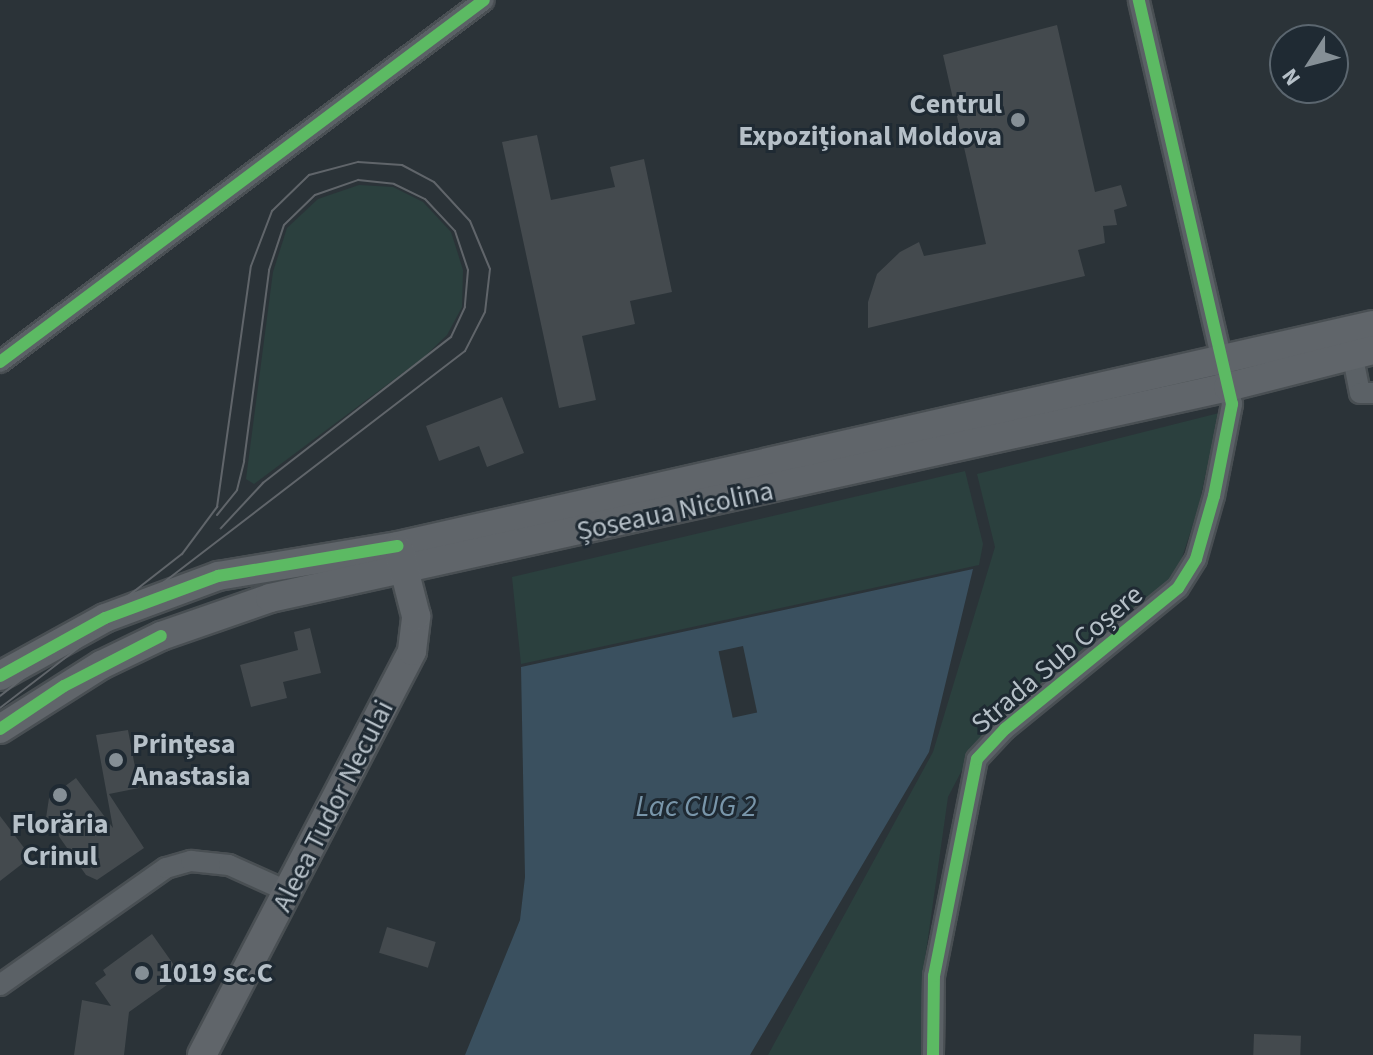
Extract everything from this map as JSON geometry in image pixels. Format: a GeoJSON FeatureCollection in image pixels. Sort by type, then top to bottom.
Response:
{"type":"FeatureCollection","features":[{"type":"Feature","properties":{"kind":"main road","name":"Șoseaua Nicolina"},"geometry":{"type":"LineString","coordinates":[[0,729],[64,686],[161,636],[400,556],[1221,359],[1362,341]]}},
{"type":"Feature","properties":{"kind":"main road","name":"Șoseaua Nicolina"},"geometry":{"type":"LineString","coordinates":[[0,676],[105,618],[218,576],[582,532],[1228,387],[1362,341]]}},
{"type":"Feature","properties":{"kind":"main road","name":"Aleea Tudor Neculai"},"geometry":{"type":"LineString","coordinates":[[202,1055],[412,651],[416,616],[400,556]]}},
{"type":"Feature","properties":{"kind":"street"},"geometry":{"type":"LineString","coordinates":[[0,362],[484,0]]}},
{"type":"Feature","properties":{"kind":"street","name":"Strada Sub Coșere"},"geometry":{"type":"LineString","coordinates":[[933,1055],[934,976],[977,759],[1005,729],[1178,588],[1196,559],[1214,496],[1232,404],[1139,0]]}},
{"type":"Feature","properties":{"kind":"street"},"geometry":{"type":"LineString","coordinates":[[1362,341],[1360,393],[1373,393]]}},
{"type":"Feature","properties":{"kind":"street"},"geometry":{"type":"LineString","coordinates":[[0,985],[166,868],[191,861],[229,865],[289,892]]}},
{"type":"Feature","properties":{"kind":"green space"},"geometry":{"type":"Polygon","coordinates":[[[359,185],[393,187],[423,202],[451,232],[463,270],[462,307],[447,335],[424,357],[254,484],[246,479],[273,272],[287,228],[318,199],[359,185]]]}},
{"type":"Feature","properties":{"kind":"green space"},"geometry":{"type":"Polygon","coordinates":[[[1219,413],[1198,509],[1176,576],[973,749],[948,797],[925,959],[923,1055],[768,1055],[933,752],[995,547],[977,474],[1219,413]]]}},
{"type":"Feature","properties":{"kind":"green space"},"geometry":{"type":"Polygon","coordinates":[[[965,471],[983,544],[979,565],[521,664],[512,577],[965,471]]]}},
{"type":"Feature","properties":{"kind":"water","name":"Lac CUG 2"},"geometry":{"type":"Polygon","coordinates":[[[973,569],[929,752],[750,1055],[465,1055],[520,920],[525,877],[521,667],[973,569]]]}},
{"type":"Feature","properties":{"kind":"pier"},"geometry":{"type":"Polygon","coordinates":[[[743,646],[757,713],[733,718],[719,651],[743,646]]]}},
{"type":"Feature","properties":{"kind":"building","name":"Centrul Expozițional Moldova"},"geometry":{"type":"Polygon","coordinates":[[[1057,25],[1095,192],[1121,185],[1127,206],[1114,210],[1117,225],[1103,226],[1105,243],[1078,250],[1085,276],[868,328],[868,302],[877,274],[900,252],[919,242],[924,256],[986,244],[943,55],[1057,25]]]}},
{"type":"Feature","properties":{"kind":"building"},"geometry":{"type":"Polygon","coordinates":[[[537,135],[551,200],[615,187],[610,167],[644,159],[672,292],[630,301],[635,324],[582,336],[596,400],[559,408],[502,142],[537,135]]]}},
{"type":"Feature","properties":{"kind":"building"},"geometry":{"type":"Polygon","coordinates":[[[502,397],[524,453],[487,467],[479,446],[439,461],[426,426],[502,397]]]}},
{"type":"Feature","properties":{"kind":"building"},"geometry":{"type":"Polygon","coordinates":[[[310,628],[321,673],[283,682],[287,698],[251,707],[240,665],[298,650],[294,632],[310,628]]]}},
{"type":"Feature","properties":{"kind":"building"},"geometry":{"type":"Polygon","coordinates":[[[128,730],[139,788],[109,794],[144,848],[97,880],[86,875],[46,818],[49,798],[76,778],[113,828],[96,735],[128,730]]]}},
{"type":"Feature","properties":{"kind":"building"},"geometry":{"type":"Polygon","coordinates":[[[0,816],[31,857],[0,881],[0,816]]]}},
{"type":"Feature","properties":{"kind":"building"},"geometry":{"type":"Polygon","coordinates":[[[387,927],[436,942],[428,968],[379,953],[387,927]]]}},
{"type":"Feature","properties":{"kind":"building"},"geometry":{"type":"Polygon","coordinates":[[[152,934],[181,975],[129,1012],[124,1055],[74,1055],[82,1000],[111,1006],[95,983],[106,975],[103,970],[152,934]]]}},
{"type":"Feature","properties":{"kind":"building"},"geometry":{"type":"Polygon","coordinates":[[[1254,1034],[1301,1036],[1300,1055],[1253,1055],[1254,1034]]]}},
{"type":"Feature","properties":{"kind":"tram line"},"geometry":{"type":"LineString","coordinates":[[0,696],[182,554],[217,507],[251,266],[272,211],[309,175],[358,162],[402,165],[434,182],[470,221],[490,269],[485,312],[465,351],[0,708]]}},
{"type":"Feature","properties":{"kind":"tram line"},"geometry":{"type":"LineString","coordinates":[[217,515],[237,490],[244,461],[269,270],[284,225],[315,195],[358,180],[394,184],[425,199],[455,231],[468,270],[465,307],[451,337],[263,483],[221,528]]}},
{"type":"Feature","properties":{"kind":"cycle path"},"geometry":{"type":"LineString","coordinates":[[0,362],[484,0]]}},
{"type":"Feature","properties":{"kind":"cycle path"},"geometry":{"type":"LineString","coordinates":[[933,1055],[934,976],[977,759],[1005,729],[1178,588],[1196,559],[1214,496],[1232,404],[1139,0]]}},
{"type":"Feature","properties":{"kind":"cycle path"},"geometry":{"type":"LineString","coordinates":[[0,676],[105,618],[218,576],[398,546]]}},
{"type":"Feature","properties":{"kind":"cycle path"},"geometry":{"type":"LineString","coordinates":[[0,729],[64,686],[161,636]]}},
{"type":"Feature","properties":{"kind":"place","name":"Centrul Expozițional Moldova"},"geometry":{"type":"Point","coordinates":[1018,120]}},
{"type":"Feature","properties":{"kind":"place","name":"Prințesa Anastasia"},"geometry":{"type":"Point","coordinates":[116,760]}},
{"type":"Feature","properties":{"kind":"place","name":"Florăria Crinul"},"geometry":{"type":"Point","coordinates":[60,795]}},
{"type":"Feature","properties":{"kind":"place","name":"1019 sc.C"},"geometry":{"type":"Point","coordinates":[142,973]}}]}
